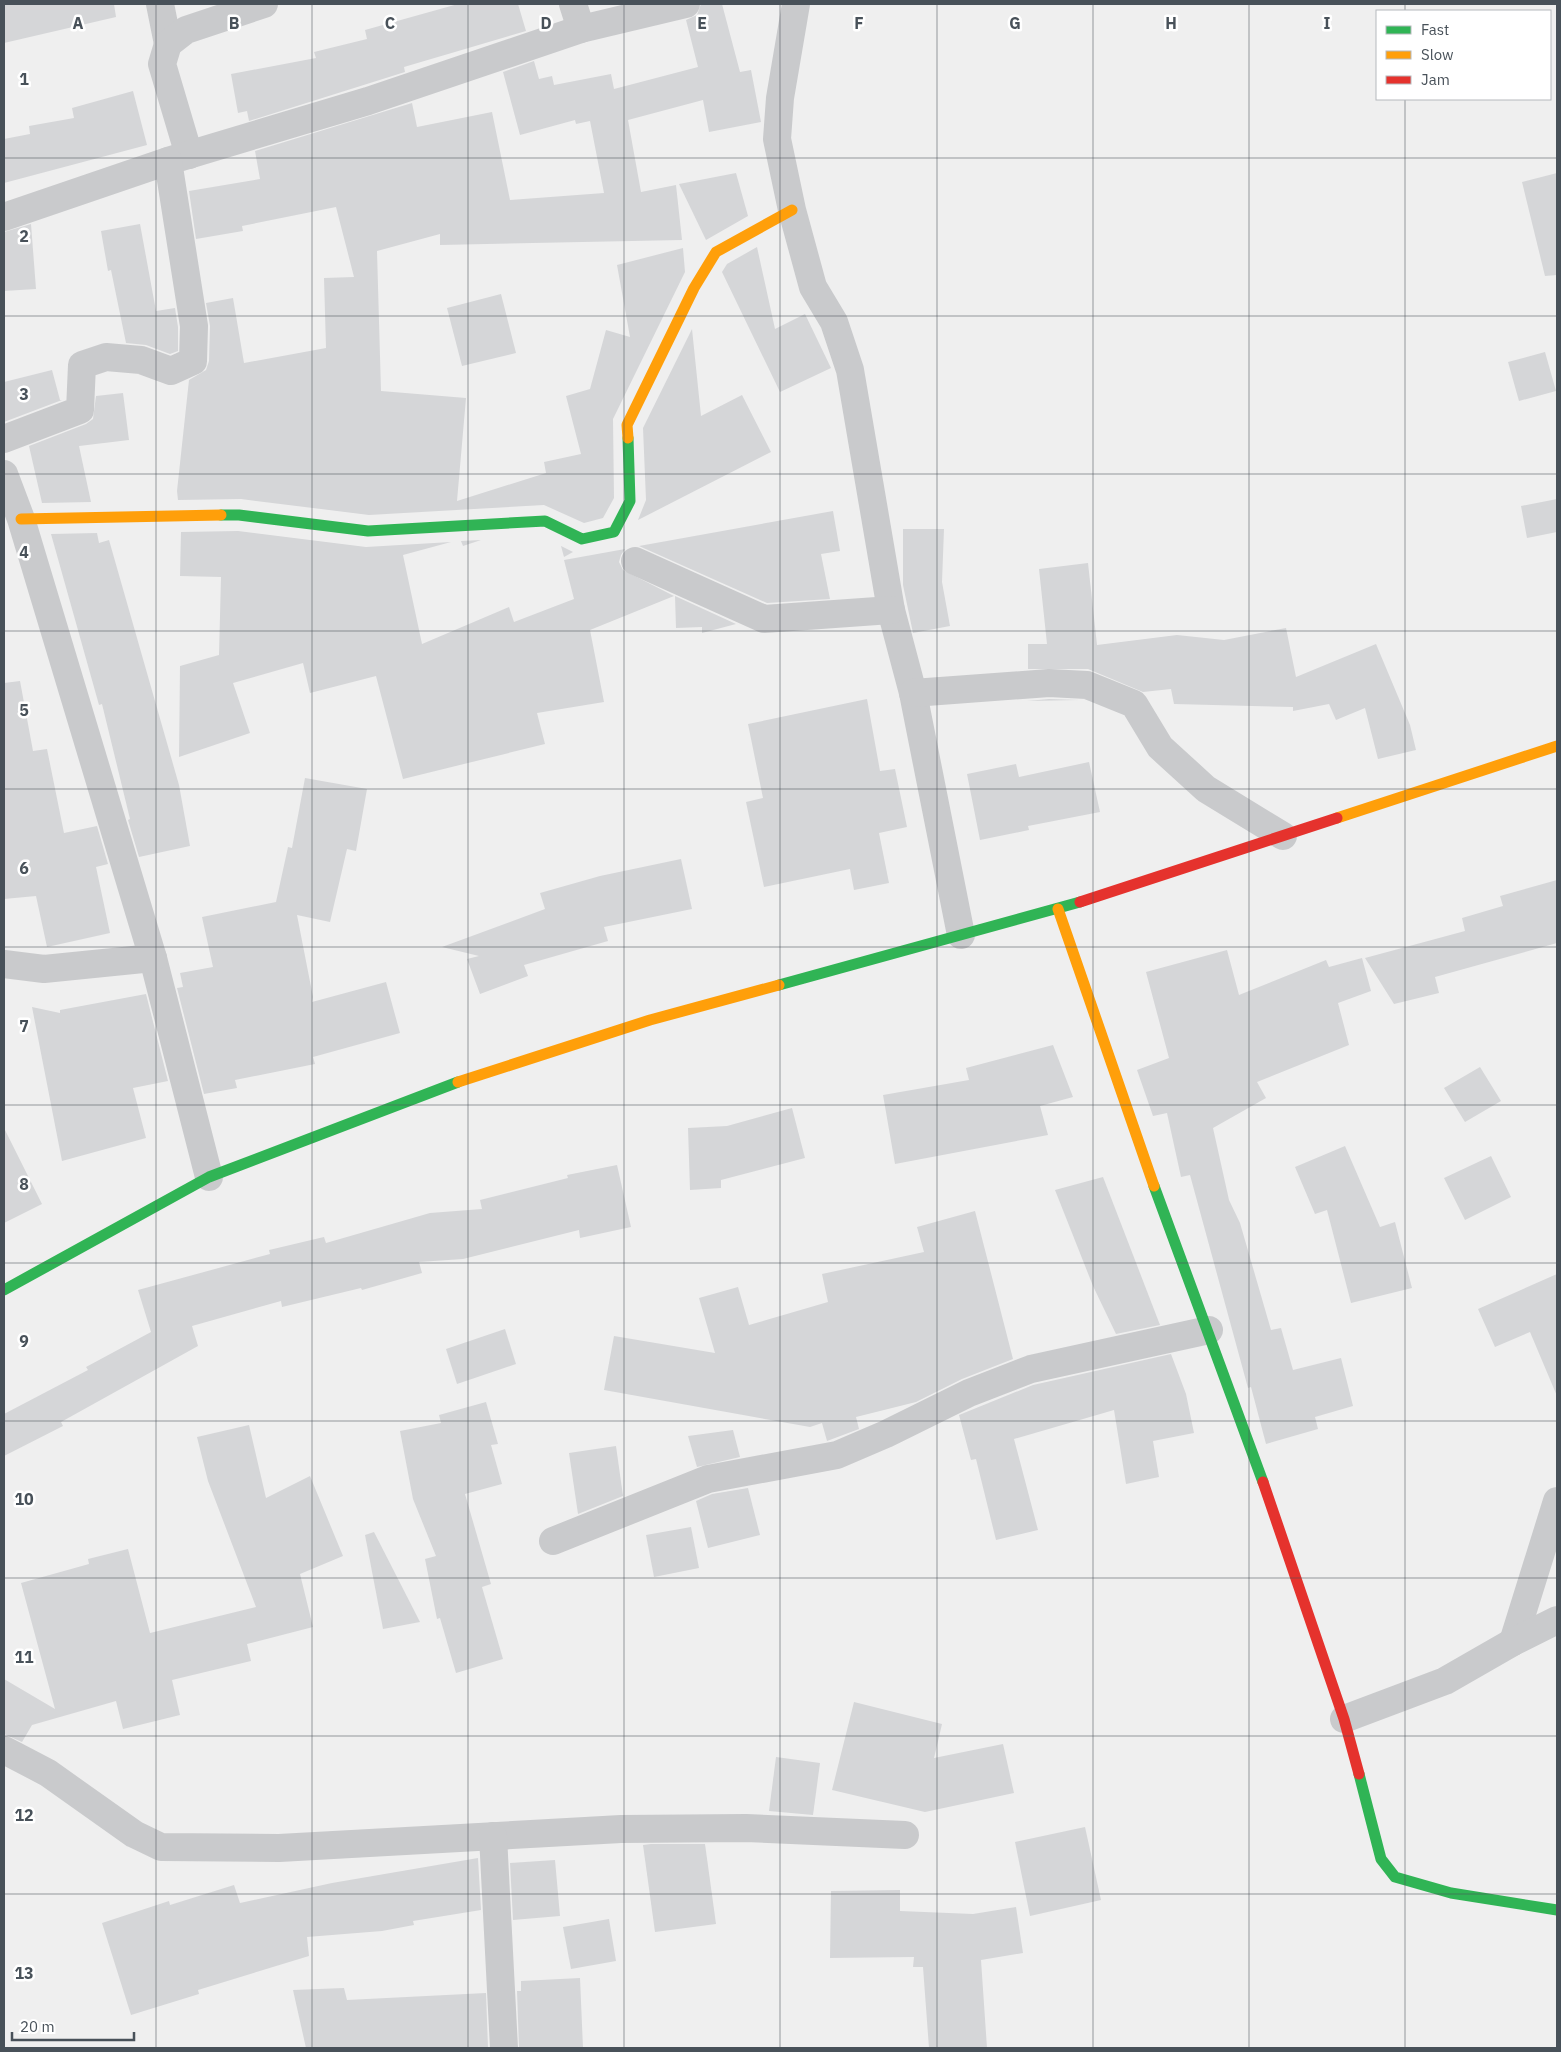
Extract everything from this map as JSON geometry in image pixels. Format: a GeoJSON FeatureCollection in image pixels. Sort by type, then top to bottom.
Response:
{"type":"FeatureCollection","features":[{"type":"Feature","properties":{"kind":"street"},"geometry":{"type":"LineString","coordinates":[[4,439],[80,410],[82,365],[106,357],[141,360],[171,371],[194,361],[194,326],[178,158],[162,64],[168,44],[160,4]]}},
{"type":"Feature","properties":{"kind":"street"},"geometry":{"type":"LineString","coordinates":[[168,44],[186,30],[264,4]]}},
{"type":"Feature","properties":{"kind":"street"},"geometry":{"type":"LineString","coordinates":[[4,217],[178,158],[368,101],[577,16],[686,4]]}},
{"type":"Feature","properties":{"kind":"street"},"geometry":{"type":"LineString","coordinates":[[796,4],[780,98],[776,138],[792,210],[814,286],[834,322],[850,370],[891,610],[913,694],[960,936]]}},
{"type":"Feature","properties":{"kind":"street"},"geometry":{"type":"LineString","coordinates":[[21,518],[239,515],[368,531],[545,520],[582,539],[614,532],[630,501],[628,424],[694,288],[716,252],[792,210]]}},
{"type":"Feature","properties":{"kind":"street"},"geometry":{"type":"LineString","coordinates":[[4,474],[21,518],[153,958],[210,1177]]}},
{"type":"Feature","properties":{"kind":"street"},"geometry":{"type":"LineString","coordinates":[[635,560],[764,619],[891,610]]}},
{"type":"Feature","properties":{"kind":"street"},"geometry":{"type":"LineString","coordinates":[[913,694],[1049,683],[1087,685],[1134,704],[1160,747],[1206,788],[1283,836]]}},
{"type":"Feature","properties":{"kind":"street"},"geometry":{"type":"LineString","coordinates":[[4,1290],[210,1177],[482,1074],[650,1020],[1058,910],[1557,746]]}},
{"type":"Feature","properties":{"kind":"street"},"geometry":{"type":"LineString","coordinates":[[1058,910],[1148,1172],[1209,1330],[1344,1718],[1381,1859],[1394,1878],[1451,1893],[1557,1910]]}},
{"type":"Feature","properties":{"kind":"street"},"geometry":{"type":"LineString","coordinates":[[4,964],[44,969],[153,958]]}},
{"type":"Feature","properties":{"kind":"street"},"geometry":{"type":"LineString","coordinates":[[553,1541],[708,1479],[837,1455],[886,1434],[969,1393],[1031,1369],[1209,1330]]}},
{"type":"Feature","properties":{"kind":"street"},"geometry":{"type":"LineString","coordinates":[[1513,1642],[1557,1501]]}},
{"type":"Feature","properties":{"kind":"street"},"geometry":{"type":"LineString","coordinates":[[1344,1718],[1445,1681],[1513,1642],[1557,1620]]}},
{"type":"Feature","properties":{"kind":"street"},"geometry":{"type":"LineString","coordinates":[[4,1750],[48,1773],[134,1834],[161,1847],[279,1848],[621,1829],[746,1828],[905,1835]]}},
{"type":"Feature","properties":{"kind":"street"},"geometry":{"type":"LineString","coordinates":[[493,1836],[504,2048]]}},
{"type":"Feature","properties":{"kind":"building"},"geometry":{"type":"Polygon","coordinates":[[[4,4],[114,4],[116,17],[4,43],[4,4]]]}},
{"type":"Feature","properties":{"kind":"building"},"geometry":{"type":"Polygon","coordinates":[[[458,4],[518,4],[526,31],[404,67],[405,72],[249,121],[247,111],[238,113],[231,74],[316,58],[314,52],[367,39],[365,30],[458,4]]]}},
{"type":"Feature","properties":{"kind":"building"},"geometry":{"type":"Polygon","coordinates":[[[701,4],[722,4],[740,72],[751,70],[761,122],[709,132],[703,100],[628,120],[641,192],[676,185],[682,240],[440,245],[440,234],[377,251],[381,391],[466,398],[457,501],[546,473],[544,462],[581,454],[566,396],[590,389],[606,330],[630,337],[617,265],[683,248],[685,272],[613,419],[614,498],[603,518],[584,523],[544,505],[369,515],[241,499],[178,500],[177,491],[189,380],[206,370],[209,361],[210,326],[206,303],[233,298],[244,363],[326,348],[324,278],[354,277],[336,207],[242,226],[243,231],[196,239],[189,191],[260,179],[255,151],[412,103],[417,127],[492,112],[510,200],[604,193],[590,121],[576,124],[575,120],[520,135],[503,72],[534,61],[539,79],[552,76],[554,85],[611,74],[614,89],[698,67],[686,20],[697,15],[701,4]]]}},
{"type":"Feature","properties":{"kind":"building"},"geometry":{"type":"Polygon","coordinates":[[[133,91],[147,145],[4,183],[4,139],[30,134],[29,126],[74,118],[72,108],[133,91]]]}},
{"type":"Feature","properties":{"kind":"building"},"geometry":{"type":"Polygon","coordinates":[[[736,173],[748,216],[706,240],[679,184],[736,173]]]}},
{"type":"Feature","properties":{"kind":"building"},"geometry":{"type":"Polygon","coordinates":[[[1557,173],[1557,275],[1545,276],[1522,182],[1557,173]]]}},
{"type":"Feature","properties":{"kind":"building"},"geometry":{"type":"Polygon","coordinates":[[[31,224],[36,289],[4,291],[4,232],[31,224]]]}},
{"type":"Feature","properties":{"kind":"building"},"geometry":{"type":"Polygon","coordinates":[[[140,224],[156,311],[175,308],[178,327],[178,351],[170,354],[146,345],[126,343],[111,270],[108,271],[101,231],[140,224]]]}},
{"type":"Feature","properties":{"kind":"building"},"geometry":{"type":"Polygon","coordinates":[[[757,247],[775,329],[805,314],[831,368],[780,392],[722,272],[727,264],[757,247]]]}},
{"type":"Feature","properties":{"kind":"building"},"geometry":{"type":"Polygon","coordinates":[[[501,294],[516,353],[462,366],[447,308],[501,294]]]}},
{"type":"Feature","properties":{"kind":"building"},"geometry":{"type":"Polygon","coordinates":[[[692,329],[701,416],[742,395],[771,452],[638,520],[646,500],[643,428],[692,329]]]}},
{"type":"Feature","properties":{"kind":"building"},"geometry":{"type":"Polygon","coordinates":[[[1545,352],[1556,391],[1519,401],[1508,362],[1545,352]]]}},
{"type":"Feature","properties":{"kind":"building"},"geometry":{"type":"Polygon","coordinates":[[[52,370],[60,400],[62,400],[4,422],[4,382],[52,370]]]}},
{"type":"Feature","properties":{"kind":"building"},"geometry":{"type":"Polygon","coordinates":[[[123,393],[129,440],[79,446],[91,502],[42,503],[29,446],[86,424],[93,419],[96,396],[123,393]]]}},
{"type":"Feature","properties":{"kind":"building"},"geometry":{"type":"Polygon","coordinates":[[[1557,499],[1557,532],[1527,538],[1521,506],[1557,499]]]}},
{"type":"Feature","properties":{"kind":"building"},"geometry":{"type":"Polygon","coordinates":[[[833,511],[840,551],[821,554],[830,599],[767,603],[639,546],[833,511]]]}},
{"type":"Feature","properties":{"kind":"building"},"geometry":{"type":"Polygon","coordinates":[[[903,529],[944,529],[942,582],[950,626],[913,633],[903,585],[903,529]]]}},
{"type":"Feature","properties":{"kind":"building"},"geometry":{"type":"Polygon","coordinates":[[[238,531],[366,547],[451,542],[403,555],[422,644],[509,607],[514,622],[574,599],[564,560],[625,549],[619,562],[623,570],[674,596],[590,630],[604,702],[537,713],[545,744],[403,779],[376,676],[310,693],[303,663],[233,683],[250,733],[179,757],[180,666],[219,655],[221,577],[180,576],[181,532],[238,531]]]}},
{"type":"Feature","properties":{"kind":"building"},"geometry":{"type":"Polygon","coordinates":[[[97,533],[99,543],[109,540],[179,785],[190,846],[139,857],[128,820],[130,819],[102,704],[99,705],[51,534],[97,533]]]}},
{"type":"Feature","properties":{"kind":"building"},"geometry":{"type":"Polygon","coordinates":[[[481,540],[463,546],[461,541],[481,540]]]}},
{"type":"Feature","properties":{"kind":"building"},"geometry":{"type":"Polygon","coordinates":[[[561,546],[573,552],[564,557],[561,546]]]}},
{"type":"Feature","properties":{"kind":"building"},"geometry":{"type":"Polygon","coordinates":[[[1088,563],[1097,645],[1177,635],[1224,640],[1286,628],[1296,677],[1376,644],[1410,725],[1416,750],[1378,759],[1365,708],[1336,720],[1329,704],[1293,711],[1293,707],[1174,704],[1171,689],[1143,692],[1088,669],[1028,669],[1028,644],[1047,644],[1039,569],[1088,563]]]}},
{"type":"Feature","properties":{"kind":"building"},"geometry":{"type":"Polygon","coordinates":[[[675,596],[736,624],[702,633],[702,627],[676,628],[675,596]]]}},
{"type":"Feature","properties":{"kind":"building"},"geometry":{"type":"Polygon","coordinates":[[[20,681],[33,751],[47,749],[64,833],[97,826],[108,864],[96,867],[110,933],[47,947],[36,896],[4,899],[4,683],[20,681]]]}},
{"type":"Feature","properties":{"kind":"building"},"geometry":{"type":"Polygon","coordinates":[[[867,699],[880,771],[895,769],[907,827],[879,833],[889,883],[854,890],[850,869],[764,887],[746,802],[763,798],[748,724],[867,699]]]}},
{"type":"Feature","properties":{"kind":"building"},"geometry":{"type":"Polygon","coordinates":[[[1049,699],[1079,700],[1027,701],[1049,699]]]}},
{"type":"Feature","properties":{"kind":"building"},"geometry":{"type":"Polygon","coordinates":[[[1089,762],[1100,812],[1028,826],[1029,830],[980,840],[967,774],[1016,764],[1019,777],[1089,762]]]}},
{"type":"Feature","properties":{"kind":"building"},"geometry":{"type":"Polygon","coordinates":[[[305,778],[367,789],[356,851],[347,849],[330,922],[297,915],[313,997],[312,1002],[386,982],[400,1033],[313,1057],[315,1064],[235,1080],[237,1088],[204,1094],[177,988],[183,987],[180,973],[213,967],[202,917],[276,902],[288,847],[292,848],[305,778]]]}},
{"type":"Feature","properties":{"kind":"building"},"geometry":{"type":"Polygon","coordinates":[[[681,859],[692,909],[604,927],[608,941],[524,965],[528,976],[480,994],[467,959],[479,956],[442,947],[545,909],[540,893],[600,876],[681,859]]]}},
{"type":"Feature","properties":{"kind":"building"},"geometry":{"type":"Polygon","coordinates":[[[1557,880],[1557,943],[1435,977],[1439,993],[1394,1004],[1365,958],[1465,931],[1462,918],[1503,906],[1500,896],[1557,880]]]}},
{"type":"Feature","properties":{"kind":"building"},"geometry":{"type":"Polygon","coordinates":[[[1227,950],[1239,995],[1326,960],[1329,967],[1362,958],[1371,991],[1338,1003],[1349,1045],[1257,1082],[1266,1098],[1213,1128],[1229,1200],[1240,1223],[1271,1330],[1281,1328],[1293,1370],[1341,1358],[1353,1406],[1315,1417],[1318,1429],[1266,1444],[1251,1387],[1248,1388],[1190,1175],[1181,1177],[1167,1113],[1153,1116],[1137,1070],[1169,1058],[1146,972],[1227,950]]]}},
{"type":"Feature","properties":{"kind":"building"},"geometry":{"type":"Polygon","coordinates":[[[146,994],[168,1081],[133,1088],[146,1138],[62,1161],[32,1007],[60,1013],[60,1010],[146,994]]]}},
{"type":"Feature","properties":{"kind":"building"},"geometry":{"type":"Polygon","coordinates":[[[1053,1045],[1073,1097],[1040,1106],[1048,1135],[895,1164],[883,1095],[969,1080],[966,1068],[1053,1045]]]}},
{"type":"Feature","properties":{"kind":"building"},"geometry":{"type":"Polygon","coordinates":[[[1480,1067],[1501,1101],[1465,1122],[1444,1088],[1480,1067]]]}},
{"type":"Feature","properties":{"kind":"building"},"geometry":{"type":"Polygon","coordinates":[[[792,1108],[805,1158],[721,1180],[721,1188],[690,1190],[688,1128],[727,1126],[792,1108]]]}},
{"type":"Feature","properties":{"kind":"building"},"geometry":{"type":"Polygon","coordinates":[[[4,1128],[42,1204],[4,1223],[4,1128]]]}},
{"type":"Feature","properties":{"kind":"building"},"geometry":{"type":"Polygon","coordinates":[[[1345,1146],[1380,1227],[1395,1222],[1412,1288],[1351,1303],[1327,1210],[1315,1214],[1295,1167],[1345,1146]]]}},
{"type":"Feature","properties":{"kind":"building"},"geometry":{"type":"Polygon","coordinates":[[[1491,1156],[1511,1197],[1465,1220],[1444,1178],[1491,1156]]]}},
{"type":"Feature","properties":{"kind":"building"},"geometry":{"type":"Polygon","coordinates":[[[617,1165],[631,1227],[580,1238],[579,1230],[463,1259],[419,1262],[422,1273],[362,1290],[361,1288],[282,1307],[281,1301],[192,1326],[198,1346],[61,1422],[63,1426],[4,1456],[4,1414],[88,1370],[86,1367],[151,1332],[138,1290],[270,1254],[269,1250],[324,1237],[326,1243],[430,1213],[482,1209],[480,1200],[568,1178],[567,1175],[617,1165]]]}},
{"type":"Feature","properties":{"kind":"building"},"geometry":{"type":"Polygon","coordinates":[[[1103,1177],[1160,1325],[1116,1334],[1093,1286],[1055,1190],[1103,1177]]]}},
{"type":"Feature","properties":{"kind":"building"},"geometry":{"type":"Polygon","coordinates":[[[975,1211],[1013,1359],[962,1379],[916,1402],[856,1417],[859,1429],[827,1441],[822,1423],[810,1427],[604,1390],[614,1336],[715,1353],[699,1298],[738,1287],[749,1325],[828,1302],[822,1274],[924,1252],[917,1227],[975,1211]]]}},
{"type":"Feature","properties":{"kind":"building"},"geometry":{"type":"Polygon","coordinates":[[[1557,1274],[1557,1396],[1530,1332],[1495,1347],[1478,1309],[1557,1274]]]}},
{"type":"Feature","properties":{"kind":"building"},"geometry":{"type":"Polygon","coordinates":[[[505,1329],[516,1364],[457,1384],[446,1349],[505,1329]]]}},
{"type":"Feature","properties":{"kind":"building"},"geometry":{"type":"Polygon","coordinates":[[[1171,1354],[1186,1394],[1194,1433],[1153,1441],[1159,1477],[1126,1484],[1114,1410],[1014,1439],[1038,1530],[996,1540],[976,1459],[971,1460],[959,1415],[1033,1385],[1171,1354]]]}},
{"type":"Feature","properties":{"kind":"building"},"geometry":{"type":"Polygon","coordinates":[[[486,1402],[498,1444],[491,1445],[502,1484],[465,1494],[491,1584],[482,1587],[503,1659],[456,1673],[440,1618],[437,1619],[425,1559],[436,1556],[413,1499],[400,1431],[441,1423],[439,1415],[486,1402]]]}},
{"type":"Feature","properties":{"kind":"building"},"geometry":{"type":"Polygon","coordinates":[[[249,1425],[266,1498],[310,1476],[343,1556],[300,1574],[313,1627],[247,1644],[251,1661],[172,1680],[180,1715],[123,1729],[116,1701],[32,1725],[22,1742],[4,1734],[4,1679],[55,1709],[21,1583],[89,1564],[88,1559],[128,1549],[150,1633],[256,1607],[208,1481],[197,1437],[249,1425]]]}},
{"type":"Feature","properties":{"kind":"building"},"geometry":{"type":"Polygon","coordinates":[[[733,1430],[740,1457],[697,1467],[688,1436],[733,1430]]]}},
{"type":"Feature","properties":{"kind":"building"},"geometry":{"type":"Polygon","coordinates":[[[616,1446],[623,1496],[578,1514],[569,1453],[616,1446]]]}},
{"type":"Feature","properties":{"kind":"building"},"geometry":{"type":"Polygon","coordinates":[[[748,1488],[760,1535],[708,1548],[696,1501],[712,1494],[748,1488]]]}},
{"type":"Feature","properties":{"kind":"building"},"geometry":{"type":"Polygon","coordinates":[[[691,1527],[699,1568],[654,1577],[646,1535],[691,1527]]]}},
{"type":"Feature","properties":{"kind":"building"},"geometry":{"type":"Polygon","coordinates":[[[374,1532],[420,1622],[383,1629],[365,1535],[374,1532]]]}},
{"type":"Feature","properties":{"kind":"building"},"geometry":{"type":"Polygon","coordinates":[[[854,1702],[942,1724],[934,1758],[1003,1744],[1014,1793],[925,1812],[832,1790],[854,1702]]]}},
{"type":"Feature","properties":{"kind":"building"},"geometry":{"type":"Polygon","coordinates":[[[776,1757],[820,1763],[813,1815],[769,1811],[776,1757]]]}},
{"type":"Feature","properties":{"kind":"building"},"geometry":{"type":"Polygon","coordinates":[[[1085,1827],[1101,1900],[1030,1916],[1015,1842],[1085,1827]]]}},
{"type":"Feature","properties":{"kind":"building"},"geometry":{"type":"Polygon","coordinates":[[[705,1844],[716,1924],[655,1932],[643,1845],[705,1844]]]}},
{"type":"Feature","properties":{"kind":"building"},"geometry":{"type":"Polygon","coordinates":[[[478,1858],[481,1910],[413,1921],[414,1925],[382,1931],[307,1937],[309,1956],[198,1990],[199,1994],[131,2015],[102,1923],[169,1901],[170,1905],[234,1885],[240,1903],[332,1883],[478,1858]]]}},
{"type":"Feature","properties":{"kind":"building"},"geometry":{"type":"Polygon","coordinates":[[[555,1860],[560,1916],[513,1920],[510,1863],[555,1860]]]}},
{"type":"Feature","properties":{"kind":"building"},"geometry":{"type":"Polygon","coordinates":[[[900,1890],[900,1911],[973,1914],[1016,1907],[1023,1953],[981,1960],[987,2048],[929,2048],[923,1967],[913,1967],[914,1957],[830,1958],[831,1891],[900,1890]]]}},
{"type":"Feature","properties":{"kind":"building"},"geometry":{"type":"Polygon","coordinates":[[[609,1919],[616,1961],[571,1969],[563,1927],[609,1919]]]}},
{"type":"Feature","properties":{"kind":"building"},"geometry":{"type":"Polygon","coordinates":[[[580,1978],[583,2048],[519,2048],[517,1991],[521,1991],[521,1981],[580,1978]]]}},
{"type":"Feature","properties":{"kind":"building"},"geometry":{"type":"Polygon","coordinates":[[[344,1988],[347,2000],[486,1993],[488,2048],[306,2048],[293,1990],[344,1988]]]}},
{"type":"Feature","properties":{"kind":"traffic: fast"},"geometry":{"type":"LineString","coordinates":[[221,515],[239,515],[368,531],[545,521],[582,539],[614,532],[630,501],[628,438]]}},
{"type":"Feature","properties":{"kind":"traffic: fast"},"geometry":{"type":"LineString","coordinates":[[779,985],[1080,902]]}},
{"type":"Feature","properties":{"kind":"traffic: fast"},"geometry":{"type":"LineString","coordinates":[[4,1290],[209,1177],[458,1082]]}},
{"type":"Feature","properties":{"kind":"traffic: fast"},"geometry":{"type":"LineString","coordinates":[[1154,1186],[1263,1482]]}},
{"type":"Feature","properties":{"kind":"traffic: fast"},"geometry":{"type":"LineString","coordinates":[[1359,1774],[1381,1859],[1395,1877],[1451,1893],[1557,1910]]}},
{"type":"Feature","properties":{"kind":"traffic: slow"},"geometry":{"type":"LineString","coordinates":[[628,438],[627,425],[694,288],[716,252],[792,210]]}},
{"type":"Feature","properties":{"kind":"traffic: slow"},"geometry":{"type":"LineString","coordinates":[[21,519],[221,515]]}},
{"type":"Feature","properties":{"kind":"traffic: slow"},"geometry":{"type":"LineString","coordinates":[[1337,818],[1557,746]]}},
{"type":"Feature","properties":{"kind":"traffic: slow"},"geometry":{"type":"LineString","coordinates":[[1058,909],[1154,1186]]}},
{"type":"Feature","properties":{"kind":"traffic: slow"},"geometry":{"type":"LineString","coordinates":[[458,1082],[650,1020],[779,985]]}},
{"type":"Feature","properties":{"kind":"traffic: jam"},"geometry":{"type":"LineString","coordinates":[[1080,902],[1337,818]]}},
{"type":"Feature","properties":{"kind":"traffic: jam"},"geometry":{"type":"LineString","coordinates":[[1263,1482],[1344,1719],[1359,1774]]}}]}
